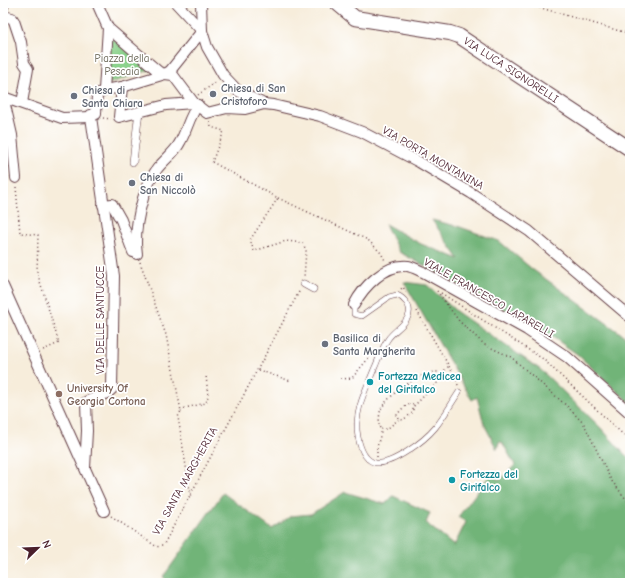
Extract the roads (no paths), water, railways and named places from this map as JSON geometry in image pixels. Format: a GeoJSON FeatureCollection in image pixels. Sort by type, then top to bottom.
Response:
{"type":"FeatureCollection","features":[{"type":"Feature","properties":{"kind":"main road","name":"VIA LUCA SIGNORELLI"},"geometry":{"type":"LineString","coordinates":[[337,3],[355,18],[459,36],[630,149]]}},
{"type":"Feature","properties":{"kind":"street"},"geometry":{"type":"LineString","coordinates":[[3,7],[4,3]]}},
{"type":"Feature","properties":{"kind":"street"},"geometry":{"type":"LineString","coordinates":[[97,3],[108,28],[159,72],[173,75],[193,101],[193,111],[187,128],[178,145],[157,169],[147,186],[135,241],[137,254],[134,255],[112,204],[103,205]]}},
{"type":"Feature","properties":{"kind":"street"},"geometry":{"type":"LineString","coordinates":[[176,3],[202,31]]}},
{"type":"Feature","properties":{"kind":"street"},"geometry":{"type":"LineString","coordinates":[[201,3],[202,31],[207,47],[223,75],[238,91],[264,104]]}},
{"type":"Feature","properties":{"kind":"street"},"geometry":{"type":"LineString","coordinates":[[3,16],[12,18],[14,21],[21,42],[24,63],[28,69],[22,103]]}},
{"type":"Feature","properties":{"kind":"street"},"geometry":{"type":"LineString","coordinates":[[108,28],[104,90],[122,87],[165,74],[170,71],[202,31]]}},
{"type":"Feature","properties":{"kind":"street"},"geometry":{"type":"LineString","coordinates":[[122,87],[119,117],[166,105],[193,101]]}},
{"type":"Feature","properties":{"kind":"street","name":"VIA DELLE SANTUCCE"},"geometry":{"type":"LineString","coordinates":[[84,468],[87,431],[86,402],[93,397],[108,395],[112,389],[114,276],[91,117],[91,115],[96,114],[97,95],[104,90]]}},
{"type":"Feature","properties":{"kind":"street"},"geometry":{"type":"LineString","coordinates":[[3,97],[62,118],[91,117]]}},
{"type":"Feature","properties":{"kind":"street"},"geometry":{"type":"LineString","coordinates":[[3,97],[12,135],[16,178]]}},
{"type":"Feature","properties":{"kind":"street","name":"VIA PORTA MONTANINA"},"geometry":{"type":"LineString","coordinates":[[193,101],[207,113],[227,108],[244,109],[264,104],[320,116],[362,132],[419,162],[471,193],[529,231],[630,317]]}},
{"type":"Feature","properties":{"kind":"street"},"geometry":{"type":"LineString","coordinates":[[133,162],[139,111]]}},
{"type":"Feature","properties":{"kind":"street","name":"VIALE FRANCESCO LAPARELLI"},"geometry":{"type":"LineString","coordinates":[[354,305],[359,295],[367,286],[390,269],[409,266],[423,272],[527,330],[567,357],[630,413]]}},
{"type":"Feature","properties":{"kind":"street"},"geometry":{"type":"LineString","coordinates":[[304,284],[314,289]]}},
{"type":"Feature","properties":{"kind":"street"},"geometry":{"type":"LineString","coordinates":[[3,286],[104,511]]}},
{"type":"Feature","properties":{"kind":"lane"},"geometry":{"type":"LineString","coordinates":[[354,305],[354,314],[362,316],[393,295],[402,297],[410,312],[407,319],[387,340],[361,401],[357,426],[361,451],[366,458],[376,463],[386,461],[412,449],[435,428],[459,392]]}},
{"type":"Feature","properties":{"kind":"place","name":"Chiesa di San Cristoforo"},"geometry":{"type":"Point","coordinates":[213,94]}},
{"type":"Feature","properties":{"kind":"place","name":"Chiesa di Santa Chiara"},"geometry":{"type":"Point","coordinates":[74,96]}},
{"type":"Feature","properties":{"kind":"place","name":"Chiesa di San Niccolò"},"geometry":{"type":"Point","coordinates":[132,183]}},
{"type":"Feature","properties":{"kind":"place","name":"Basilica di Santa Margherita"},"geometry":{"type":"Point","coordinates":[325,344]}},
{"type":"Feature","properties":{"kind":"place","name":"Fortezza Medicea del Girifalco"},"geometry":{"type":"Point","coordinates":[370,382]}},
{"type":"Feature","properties":{"kind":"place","name":"University Of Georgia Cortona"},"geometry":{"type":"Point","coordinates":[59,394]}},
{"type":"Feature","properties":{"kind":"place","name":"Fortezza del Girifalco"},"geometry":{"type":"Point","coordinates":[452,480]}},
{"type":"Feature","properties":{"kind":"park label","name":"Piazza della Pescaia"},"geometry":{"type":"Point","coordinates":[122,64]}}]}
